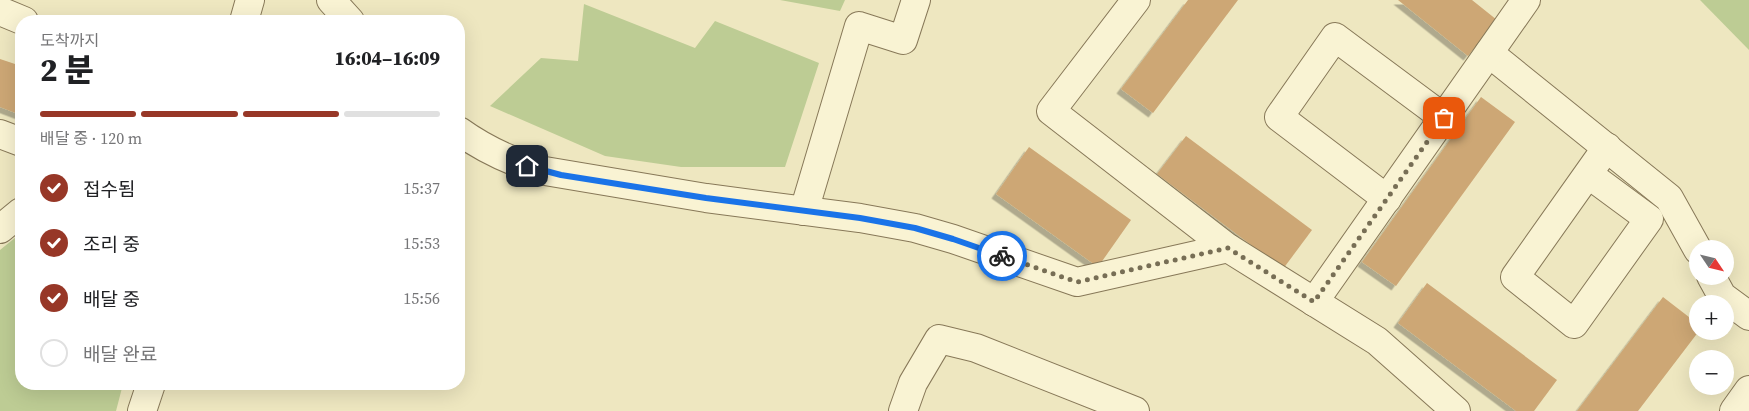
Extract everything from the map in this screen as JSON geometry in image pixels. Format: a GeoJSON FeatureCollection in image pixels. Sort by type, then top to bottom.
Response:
{"type":"FeatureCollection","features":[{"type":"Feature","properties":{"kind":"street"},"geometry":{"type":"LineString","coordinates":[[246,15],[250,0]]}},
{"type":"Feature","properties":{"kind":"street"},"geometry":{"type":"LineString","coordinates":[[331,0],[345,15]]}},
{"type":"Feature","properties":{"kind":"street"},"geometry":{"type":"LineString","coordinates":[[804,211],[859,26],[903,40],[916,0]]}},
{"type":"Feature","properties":{"kind":"street"},"geometry":{"type":"LineString","coordinates":[[1136,0],[1050,111],[1228,248],[1377,341],[1456,411]]}},
{"type":"Feature","properties":{"kind":"street"},"geometry":{"type":"LineString","coordinates":[[1314,302],[1526,0]]}},
{"type":"Feature","properties":{"kind":"street"},"geometry":{"type":"LineString","coordinates":[[0,11],[15,17]]}},
{"type":"Feature","properties":{"kind":"street"},"geometry":{"type":"LineString","coordinates":[[1387,199],[1279,117],[1335,37],[1444,118]]}},
{"type":"Feature","properties":{"kind":"street"},"geometry":{"type":"LineString","coordinates":[[1489,53],[1669,198],[1692,240]]}},
{"type":"Feature","properties":{"kind":"street"},"geometry":{"type":"LineString","coordinates":[[0,134],[15,140]]}},
{"type":"Feature","properties":{"kind":"street"},"geometry":{"type":"LineString","coordinates":[[465,135],[515,163],[540,170],[706,198],[860,218],[915,228],[953,239],[1077,282],[1228,248]]}},
{"type":"Feature","properties":{"kind":"street"},"geometry":{"type":"LineString","coordinates":[[1588,174],[1649,219],[1574,324],[1515,277],[1588,174],[1607,148]]}},
{"type":"Feature","properties":{"kind":"street"},"geometry":{"type":"LineString","coordinates":[[0,229],[15,217]]}},
{"type":"Feature","properties":{"kind":"street"},"geometry":{"type":"LineString","coordinates":[[1716,285],[1722,296],[1749,316]]}},
{"type":"Feature","properties":{"kind":"street"},"geometry":{"type":"LineString","coordinates":[[903,411],[913,382],[939,340],[976,348],[1135,411]]}},
{"type":"Feature","properties":{"kind":"street"},"geometry":{"type":"LineString","coordinates":[[142,411],[149,390]]}},
{"type":"Feature","properties":{"kind":"street"},"geometry":{"type":"LineString","coordinates":[[1734,411],[1749,390]]}},
{"type":"Feature","properties":{"kind":"green space"},"geometry":{"type":"Polygon","coordinates":[[[780,0],[845,0],[840,11],[780,0]]]}},
{"type":"Feature","properties":{"kind":"green space"},"geometry":{"type":"Polygon","coordinates":[[[1700,0],[1749,0],[1749,50],[1700,0]]]}},
{"type":"Feature","properties":{"kind":"green space"},"geometry":{"type":"Polygon","coordinates":[[[584,4],[695,48],[715,21],[819,63],[785,167],[681,167],[605,156],[490,106],[541,58],[578,61],[584,4]]]}},
{"type":"Feature","properties":{"kind":"green space"},"geometry":{"type":"Polygon","coordinates":[[[15,238],[15,390],[121,390],[116,411],[0,411],[0,250],[15,238]]]}},
{"type":"Feature","properties":{"kind":"building"},"geometry":{"type":"Polygon","coordinates":[[[1188,0],[1238,0],[1153,113],[1121,89],[1188,0]]]}},
{"type":"Feature","properties":{"kind":"building"},"geometry":{"type":"Polygon","coordinates":[[[1398,0],[1472,0],[1497,20],[1468,56],[1398,0]]]}},
{"type":"Feature","properties":{"kind":"building"},"geometry":{"type":"Polygon","coordinates":[[[0,59],[15,64],[15,113],[0,107],[0,59]]]}},
{"type":"Feature","properties":{"kind":"building"},"geometry":{"type":"Polygon","coordinates":[[[1481,97],[1515,122],[1396,286],[1362,262],[1481,97]]]}},
{"type":"Feature","properties":{"kind":"building"},"geometry":{"type":"Polygon","coordinates":[[[1186,136],[1312,230],[1283,269],[1157,174],[1186,136]]]}},
{"type":"Feature","properties":{"kind":"building"},"geometry":{"type":"Polygon","coordinates":[[[1029,147],[1131,220],[1098,267],[996,194],[1029,147]]]}},
{"type":"Feature","properties":{"kind":"building"},"geometry":{"type":"Polygon","coordinates":[[[1427,283],[1557,380],[1534,411],[1516,411],[1398,323],[1427,283]]]}},
{"type":"Feature","properties":{"kind":"building"},"geometry":{"type":"Polygon","coordinates":[[[1663,297],[1689,317],[1689,340],[1692,340],[1638,411],[1577,411],[1663,297]]]}},
{"type":"Feature","properties":{"kind":"way so far"},"geometry":{"type":"LineString","coordinates":[[1002,256],[1077,282],[1228,248],[1314,302],[1444,118]]}},
{"type":"Feature","properties":{"kind":"route"},"geometry":{"type":"LineString","coordinates":[[527,166],[561,175],[706,198],[860,218],[915,228],[1002,256]]}}]}
